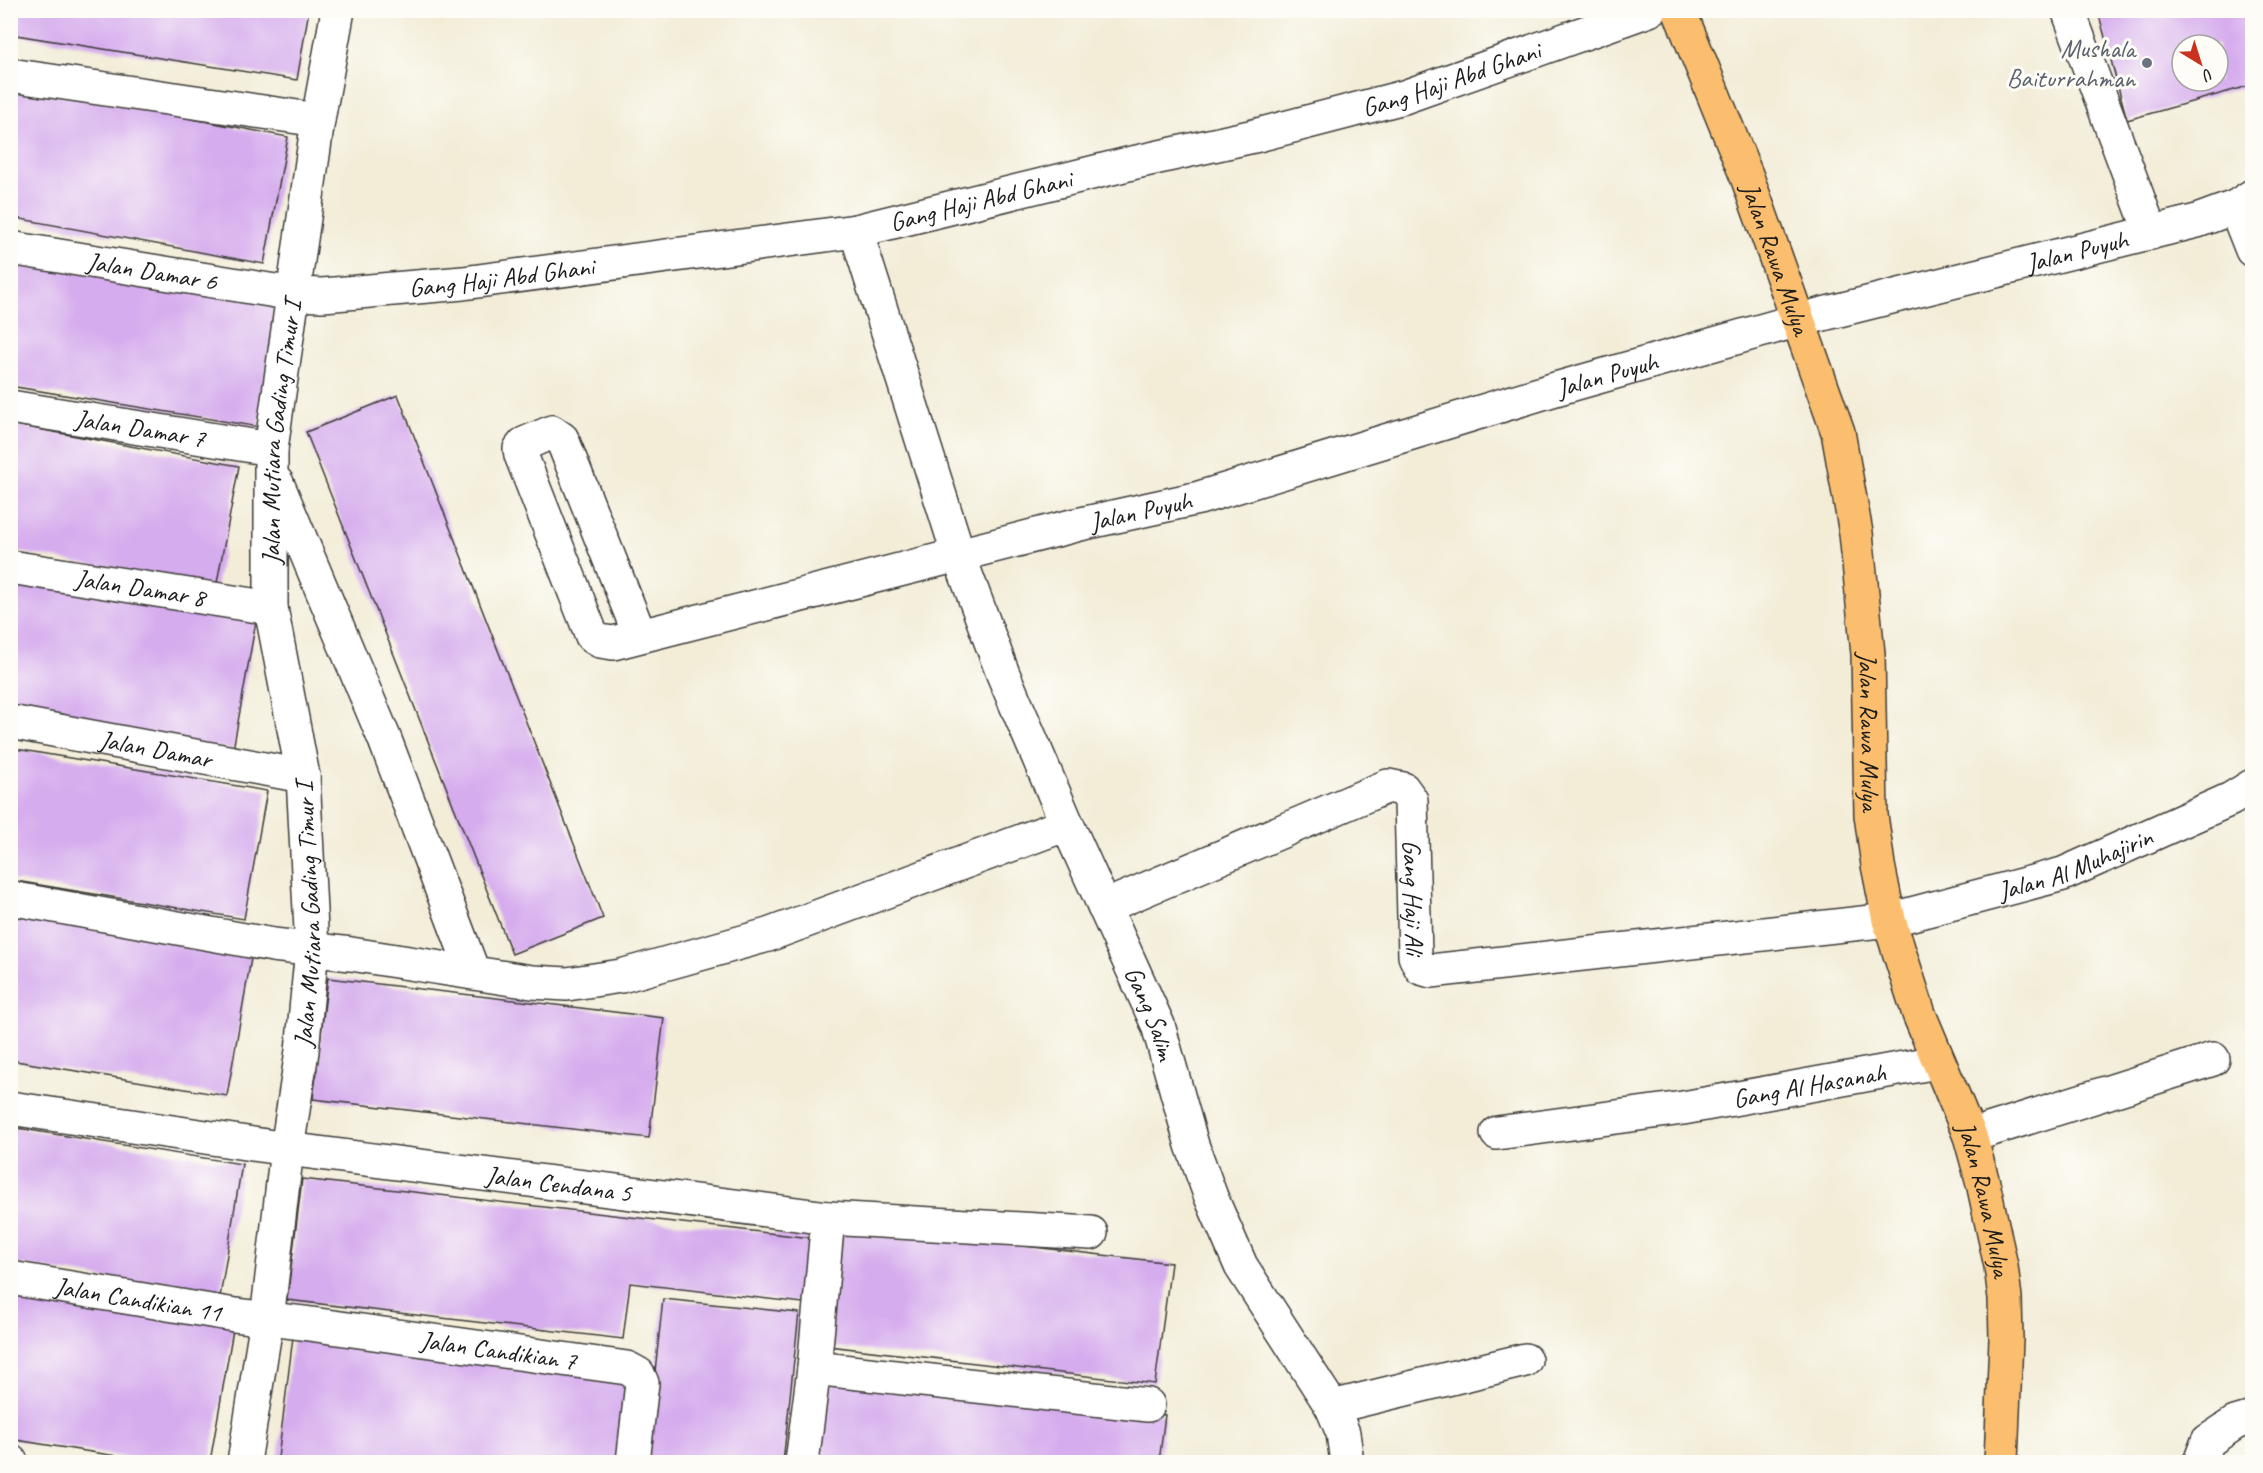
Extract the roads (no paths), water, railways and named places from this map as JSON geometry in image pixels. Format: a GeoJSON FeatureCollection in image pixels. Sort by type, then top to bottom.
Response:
{"type":"FeatureCollection","features":[{"type":"Feature","properties":{"kind":"main road","name":"Jalan Rawa Mulya"},"geometry":{"type":"LineString","coordinates":[[1679,10],[1747,177],[1838,432],[1856,533],[1868,654],[1871,815],[1878,866],[1889,920],[1919,1014],[1937,1062],[1970,1136],[2001,1266],[2005,1298],[2006,1339],[2001,1462]]}},
{"type":"Feature","properties":{"kind":"street","name":"Jalan Mutiara Gading Timur I"},"geometry":{"type":"LineString","coordinates":[[244,1462],[267,1319],[287,1149],[302,1051],[312,949],[303,776],[272,608],[272,459],[318,120],[338,10]]}},
{"type":"Feature","properties":{"kind":"street","name":"Gang Haji Abd Ghani"},"geometry":{"type":"LineString","coordinates":[[294,294],[323,295],[463,283],[856,231],[1404,97],[1649,10]]}},
{"type":"Feature","properties":{"kind":"street"},"geometry":{"type":"LineString","coordinates":[[2068,10],[2151,233]]}},
{"type":"Feature","properties":{"kind":"street"},"geometry":{"type":"LineString","coordinates":[[10,75],[318,120]]}},
{"type":"Feature","properties":{"kind":"street"},"geometry":{"type":"LineString","coordinates":[[2244,201],[2253,250]]}},
{"type":"Feature","properties":{"kind":"street","name":"Jalan Puyuh"},"geometry":{"type":"LineString","coordinates":[[640,636],[562,440],[552,432],[524,444],[520,449],[521,455],[592,636],[600,641],[613,643],[1076,525],[1199,498],[1552,390],[1799,320],[2197,221],[2244,201]]}},
{"type":"Feature","properties":{"kind":"street","name":"Gang Salim"},"geometry":{"type":"LineString","coordinates":[[856,231],[959,556],[1004,674],[1067,824],[1158,1025],[1192,1145],[1211,1197],[1241,1266],[1332,1407],[1343,1433],[1347,1462]]}},
{"type":"Feature","properties":{"kind":"street","name":"Jalan Damar 6"},"geometry":{"type":"LineString","coordinates":[[10,248],[294,294]]}},
{"type":"Feature","properties":{"kind":"street","name":"Jalan Damar 7"},"geometry":{"type":"LineString","coordinates":[[10,407],[272,459]]}},
{"type":"Feature","properties":{"kind":"street"},"geometry":{"type":"LineString","coordinates":[[272,459],[385,740],[472,972]]}},
{"type":"Feature","properties":{"kind":"street","name":"Jalan Damar 8"},"geometry":{"type":"LineString","coordinates":[[10,567],[272,608]]}},
{"type":"Feature","properties":{"kind":"street","name":"Jalan Damar"},"geometry":{"type":"LineString","coordinates":[[10,722],[303,776]]}},
{"type":"Feature","properties":{"kind":"street","name":"Gang Haji Ali"},"geometry":{"type":"LineString","coordinates":[[1104,907],[1388,786],[1403,789],[1410,800],[1415,956],[1421,968],[1431,971],[1889,920]]}},
{"type":"Feature","properties":{"kind":"street","name":"Jalan Al Muhajirin"},"geometry":{"type":"LineString","coordinates":[[1889,920],[2063,874],[2231,799],[2253,786]]}},
{"type":"Feature","properties":{"kind":"street"},"geometry":{"type":"LineString","coordinates":[[10,897],[273,945],[532,982],[567,984],[621,976],[768,935],[1067,824]]}},
{"type":"Feature","properties":{"kind":"street"},"geometry":{"type":"LineString","coordinates":[[1970,1136],[2213,1059]]}},
{"type":"Feature","properties":{"kind":"street","name":"Gang Al Hasanah"},"geometry":{"type":"LineString","coordinates":[[1497,1133],[1683,1108],[1937,1062]]}},
{"type":"Feature","properties":{"kind":"street","name":"Jalan Cendana 5"},"geometry":{"type":"LineString","coordinates":[[10,1108],[287,1149],[828,1218],[1091,1233]]}},
{"type":"Feature","properties":{"kind":"street"},"geometry":{"type":"LineString","coordinates":[[802,1462],[814,1368],[828,1218]]}},
{"type":"Feature","properties":{"kind":"street","name":"Jalan Candikian 11"},"geometry":{"type":"LineString","coordinates":[[10,1278],[267,1319]]}},
{"type":"Feature","properties":{"kind":"street","name":"Jalan Candikian 7"},"geometry":{"type":"LineString","coordinates":[[267,1319],[627,1368],[638,1374],[642,1383],[633,1462]]}},
{"type":"Feature","properties":{"kind":"street"},"geometry":{"type":"LineString","coordinates":[[1332,1407],[1525,1360]]}},
{"type":"Feature","properties":{"kind":"street"},"geometry":{"type":"LineString","coordinates":[[814,1368],[1148,1405]]}},
{"type":"Feature","properties":{"kind":"street"},"geometry":{"type":"LineString","coordinates":[[2200,1462],[2208,1442],[2235,1424],[2253,1418]]}},
{"type":"Feature","properties":{"kind":"place","name":"Mushala Baiturrahman"},"geometry":{"type":"Point","coordinates":[2147,63]}}]}
